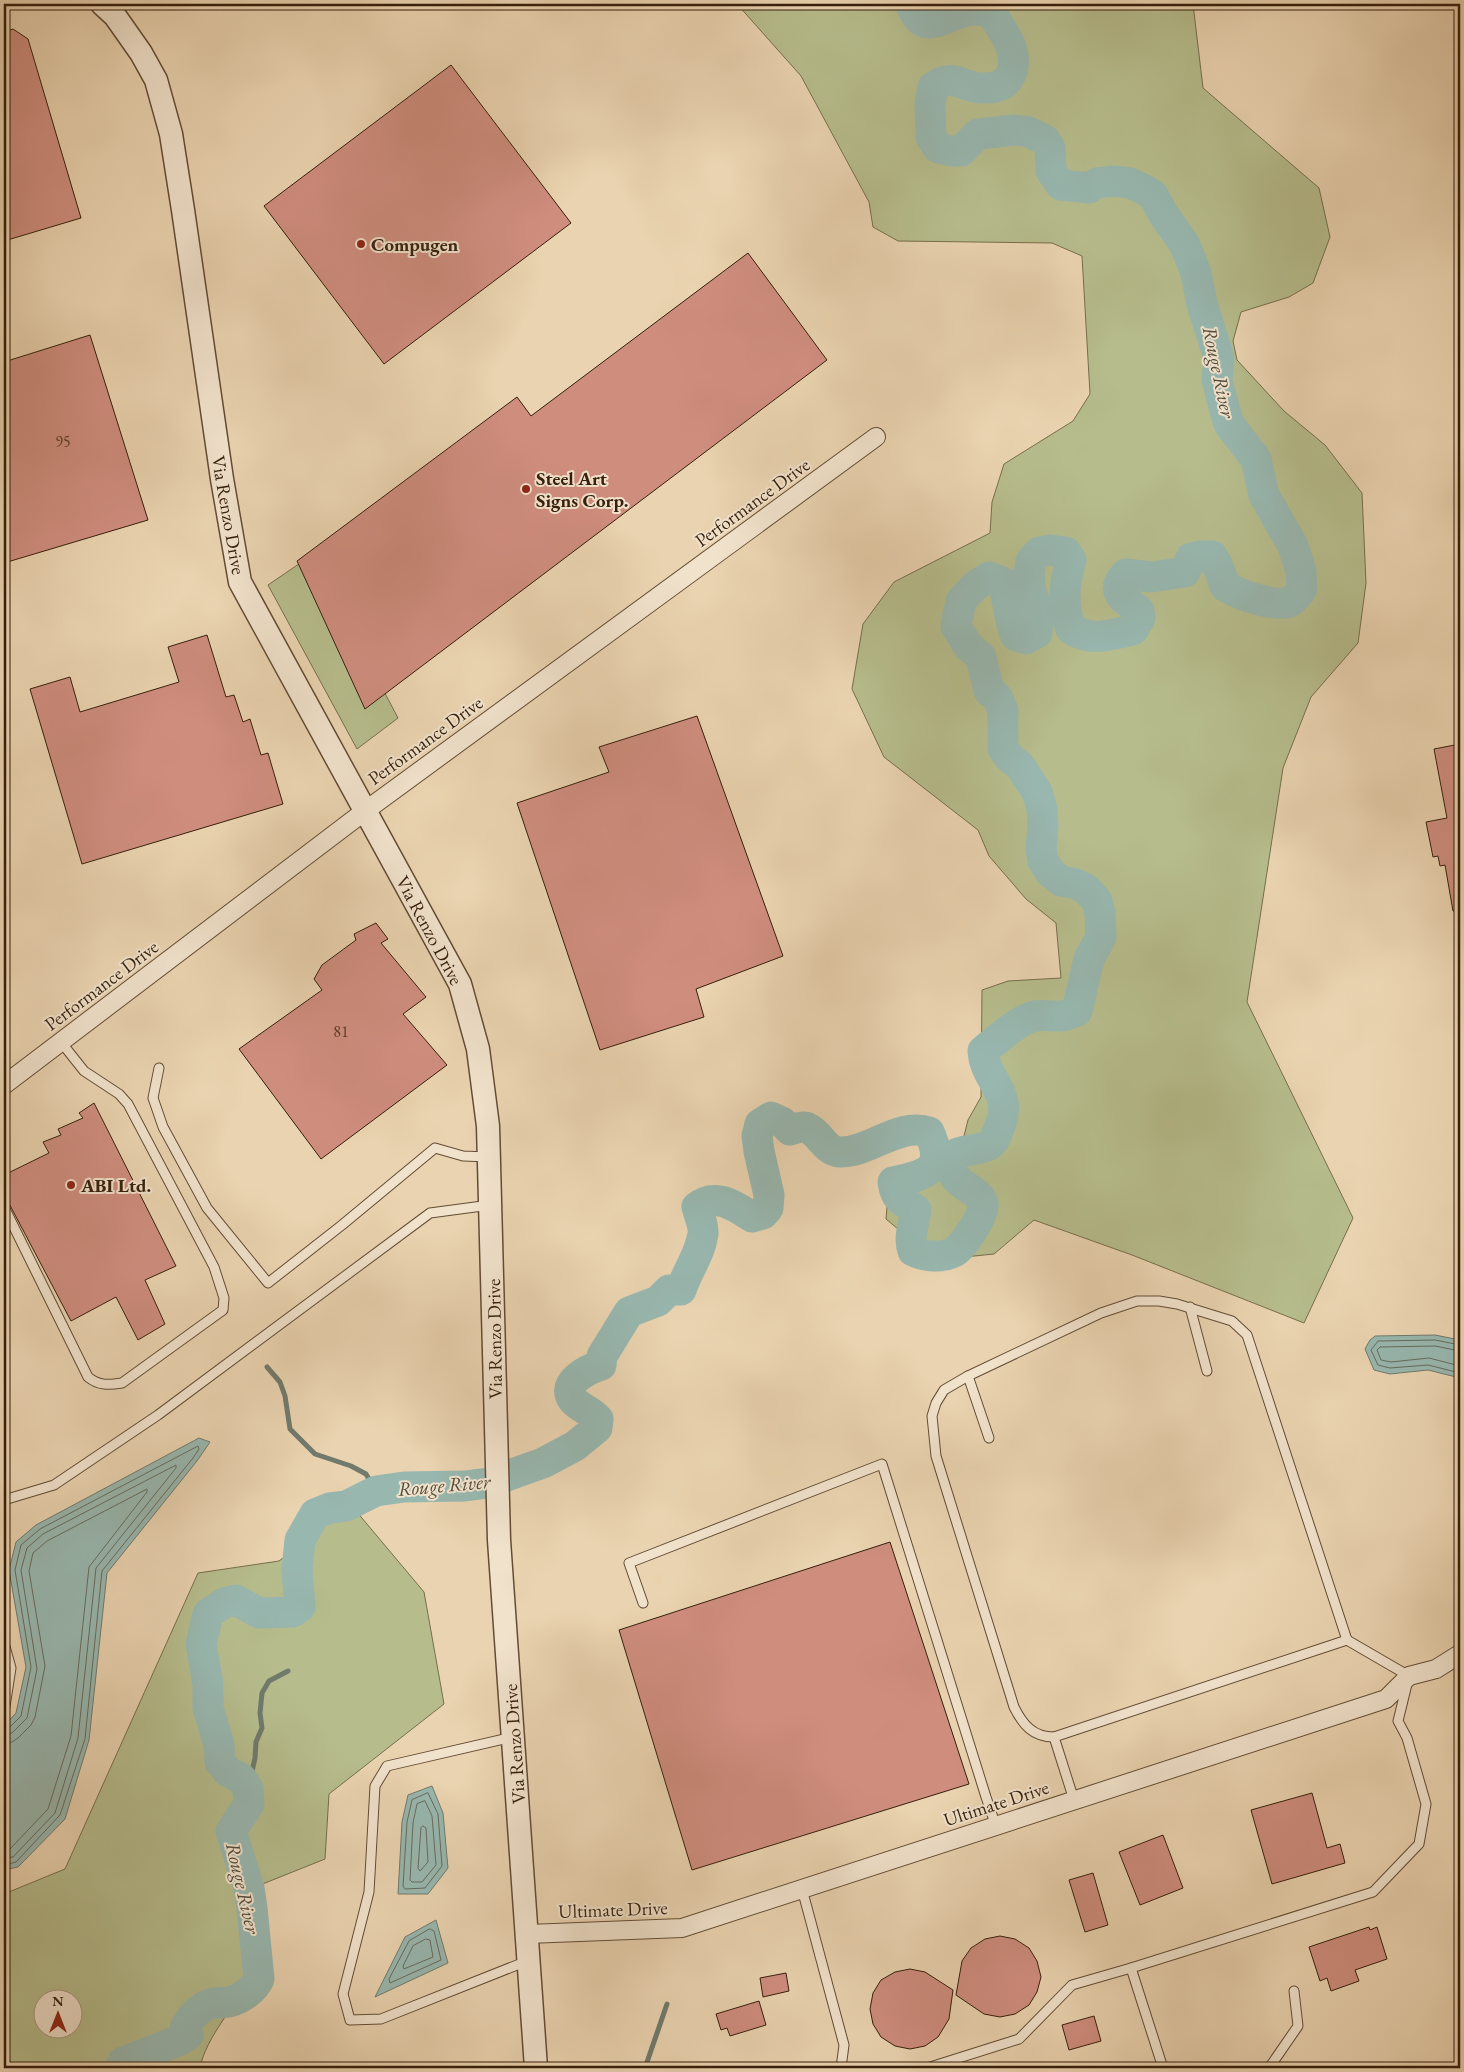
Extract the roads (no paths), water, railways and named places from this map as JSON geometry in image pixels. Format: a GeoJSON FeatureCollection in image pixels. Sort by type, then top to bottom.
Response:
{"type":"FeatureCollection","features":[{"type":"Feature","properties":{"kind":"street","name":"Via Renzo Drive"},"geometry":{"type":"LineString","coordinates":[[102,4],[120,23],[141,53],[156,80],[171,134],[222,479],[240,582],[460,984],[478,1049],[488,1126],[499,1540],[536,2068]]}},
{"type":"Feature","properties":{"kind":"street","name":"Performance Drive"},"geometry":{"type":"LineString","coordinates":[[4,1085],[364,811],[876,437]]}},
{"type":"Feature","properties":{"kind":"street"},"geometry":{"type":"LineString","coordinates":[[1409,1676],[1436,1669],[1460,1654]]}},
{"type":"Feature","properties":{"kind":"street","name":"Ultimate Drive"},"geometry":{"type":"LineString","coordinates":[[528,1934],[682,1928],[1386,1699],[1409,1676]]}},
{"type":"Feature","properties":{"kind":"lane"},"geometry":{"type":"LineString","coordinates":[[4,1207],[88,1377],[94,1381],[109,1385],[122,1383],[223,1310],[224,1298],[221,1282],[128,1104],[119,1094],[84,1071],[61,1042]]}},
{"type":"Feature","properties":{"kind":"lane"},"geometry":{"type":"LineString","coordinates":[[159,1068],[153,1098],[163,1127],[208,1208],[268,1283],[435,1148],[463,1156],[489,1157]]}},
{"type":"Feature","properties":{"kind":"lane"},"geometry":{"type":"LineString","coordinates":[[4,1500],[54,1485],[158,1415],[430,1213],[491,1205]]}},
{"type":"Feature","properties":{"kind":"lane"},"geometry":{"type":"LineString","coordinates":[[927,2068],[1019,2039],[1072,1985],[1373,1892],[1419,1844],[1426,1804],[1406,1738],[1398,1721],[1409,1676],[1347,1640],[1247,1335],[1232,1321],[1190,1307],[1159,1301],[1137,1301],[1100,1312],[968,1376],[944,1390],[936,1403],[932,1416],[936,1456],[1014,1707],[1021,1720],[1042,1737],[1054,1737],[1347,1640]]}},
{"type":"Feature","properties":{"kind":"lane"},"geometry":{"type":"LineString","coordinates":[[1190,1307],[1207,1371]]}},
{"type":"Feature","properties":{"kind":"lane"},"geometry":{"type":"LineString","coordinates":[[968,1376],[989,1438]]}},
{"type":"Feature","properties":{"kind":"lane"},"geometry":{"type":"LineString","coordinates":[[643,1603],[629,1563],[882,1464],[996,1826]]}},
{"type":"Feature","properties":{"kind":"lane"},"geometry":{"type":"LineString","coordinates":[[4,1643],[11,1668],[4,1713]]}},
{"type":"Feature","properties":{"kind":"lane"},"geometry":{"type":"LineString","coordinates":[[513,1737],[386,1766],[375,1786],[370,1892],[343,1994],[350,2020],[381,2019],[529,1960]]}},
{"type":"Feature","properties":{"kind":"lane"},"geometry":{"type":"LineString","coordinates":[[1054,1737],[1074,1800]]}},
{"type":"Feature","properties":{"kind":"lane"},"geometry":{"type":"LineString","coordinates":[[802,1889],[844,2045],[841,2068]]}},
{"type":"Feature","properties":{"kind":"lane"},"geometry":{"type":"LineString","coordinates":[[1131,1968],[1163,2068]]}},
{"type":"Feature","properties":{"kind":"lane"},"geometry":{"type":"LineString","coordinates":[[1270,2068],[1298,2026],[1294,1991]]}},
{"type":"Feature","properties":{"kind":"water"},"geometry":{"type":"Polygon","coordinates":[[[1435,1335],[1460,1340],[1460,1378],[1428,1370],[1390,1374],[1374,1370],[1365,1349],[1370,1340],[1375,1336],[1435,1335]]]}},
{"type":"Feature","properties":{"kind":"water"},"geometry":{"type":"Polygon","coordinates":[[[199,1438],[210,1442],[197,1461],[107,1573],[89,1740],[65,1819],[18,1867],[4,1870],[4,1726],[16,1713],[26,1667],[9,1570],[16,1542],[36,1525],[199,1438]]]}},
{"type":"Feature","properties":{"kind":"water"},"geometry":{"type":"Polygon","coordinates":[[[432,1786],[443,1813],[448,1868],[428,1894],[398,1894],[402,1822],[408,1795],[432,1786]]]}},
{"type":"Feature","properties":{"kind":"water"},"geometry":{"type":"Polygon","coordinates":[[[436,1920],[448,1963],[375,1997],[405,1937],[436,1920]]]}},
{"type":"Feature","properties":{"kind":"waterway","name":"Rouge River"},"geometry":{"type":"LineString","coordinates":[[120,2068],[123,2062],[180,2040],[188,2035],[185,2028],[192,2017],[199,2011],[210,2004],[238,1999],[247,1994],[259,1979],[249,1888],[231,1831],[249,1804],[248,1789],[241,1778],[228,1772],[220,1762],[219,1745],[208,1708],[208,1684],[201,1644],[208,1614],[224,1603],[236,1600],[259,1613],[293,1612],[300,1607],[297,1570],[300,1540],[315,1514],[330,1508],[346,1506],[376,1491],[404,1487],[465,1486],[496,1482],[504,1477],[543,1463],[575,1446],[597,1428],[598,1419],[573,1400],[570,1393],[573,1382],[583,1373],[601,1365],[602,1356],[629,1312],[658,1301],[669,1290],[681,1290],[699,1249],[703,1234],[697,1207],[711,1201],[725,1202],[752,1217],[763,1214],[768,1208],[769,1195],[757,1136],[760,1124],[771,1117],[782,1122],[790,1130],[800,1127],[810,1129],[830,1148],[839,1152],[862,1148],[906,1131],[918,1130],[929,1132],[936,1155],[930,1169],[915,1177],[893,1182],[898,1197],[916,1210],[911,1236],[913,1251],[922,1255],[934,1256],[950,1254],[963,1244],[973,1230],[981,1215],[983,1204],[976,1193],[959,1182],[954,1176],[949,1157],[959,1152],[989,1145],[993,1142],[1003,1118],[1004,1107],[1002,1097],[989,1072],[983,1051],[1008,1030],[1029,1018],[1035,1016],[1061,1016],[1077,1011],[1089,959],[1101,937],[1100,913],[1097,901],[1086,889],[1076,884],[1061,881],[1051,873],[1043,861],[1041,849],[1042,809],[1037,792],[1020,766],[1003,749],[1003,710],[997,697],[989,691],[981,657],[968,646],[956,626],[961,601],[975,586],[989,577],[1003,582],[1011,623],[1016,636],[1026,639],[1037,633],[1038,611],[1031,591],[1029,573],[1031,561],[1039,552],[1051,550],[1066,552],[1071,560],[1066,586],[1066,611],[1071,629],[1086,635],[1102,636],[1133,630],[1140,618],[1139,611],[1120,595],[1118,586],[1126,574],[1151,577],[1185,572],[1191,558],[1212,556],[1225,586],[1258,600],[1285,603],[1297,596],[1302,589],[1301,571],[1293,546],[1264,495],[1256,459],[1229,424],[1217,380],[1219,358],[1202,304],[1196,273],[1185,245],[1164,215],[1153,195],[1130,183],[1114,181],[1097,183],[1089,188],[1061,185],[1051,171],[1050,148],[1045,140],[1029,132],[1015,130],[978,134],[961,151],[938,148],[931,137],[930,103],[933,87],[947,81],[984,88],[994,88],[1001,85],[1011,74],[1013,67],[1012,51],[1007,38],[991,12],[968,11],[937,22],[925,23],[915,14],[911,4]]}},
{"type":"Feature","properties":{"kind":"waterway"},"geometry":{"type":"LineString","coordinates":[[267,1367],[280,1382],[285,1396],[290,1429],[315,1454],[351,1466],[366,1474],[376,1491]]}},
{"type":"Feature","properties":{"kind":"waterway"},"geometry":{"type":"LineString","coordinates":[[248,1789],[255,1758],[256,1742],[262,1728],[260,1713],[262,1693],[269,1681],[288,1671]]}},
{"type":"Feature","properties":{"kind":"waterway"},"geometry":{"type":"LineString","coordinates":[[645,2068],[667,2004]]}},
{"type":"Feature","properties":{"kind":"place","name":"Compugen"},"geometry":{"type":"Point","coordinates":[361,244]}},
{"type":"Feature","properties":{"kind":"place","name":"Steel Art Signs Corp."},"geometry":{"type":"Point","coordinates":[526,489]}},
{"type":"Feature","properties":{"kind":"place","name":"ABI Ltd."},"geometry":{"type":"Point","coordinates":[71,1185]}}]}
